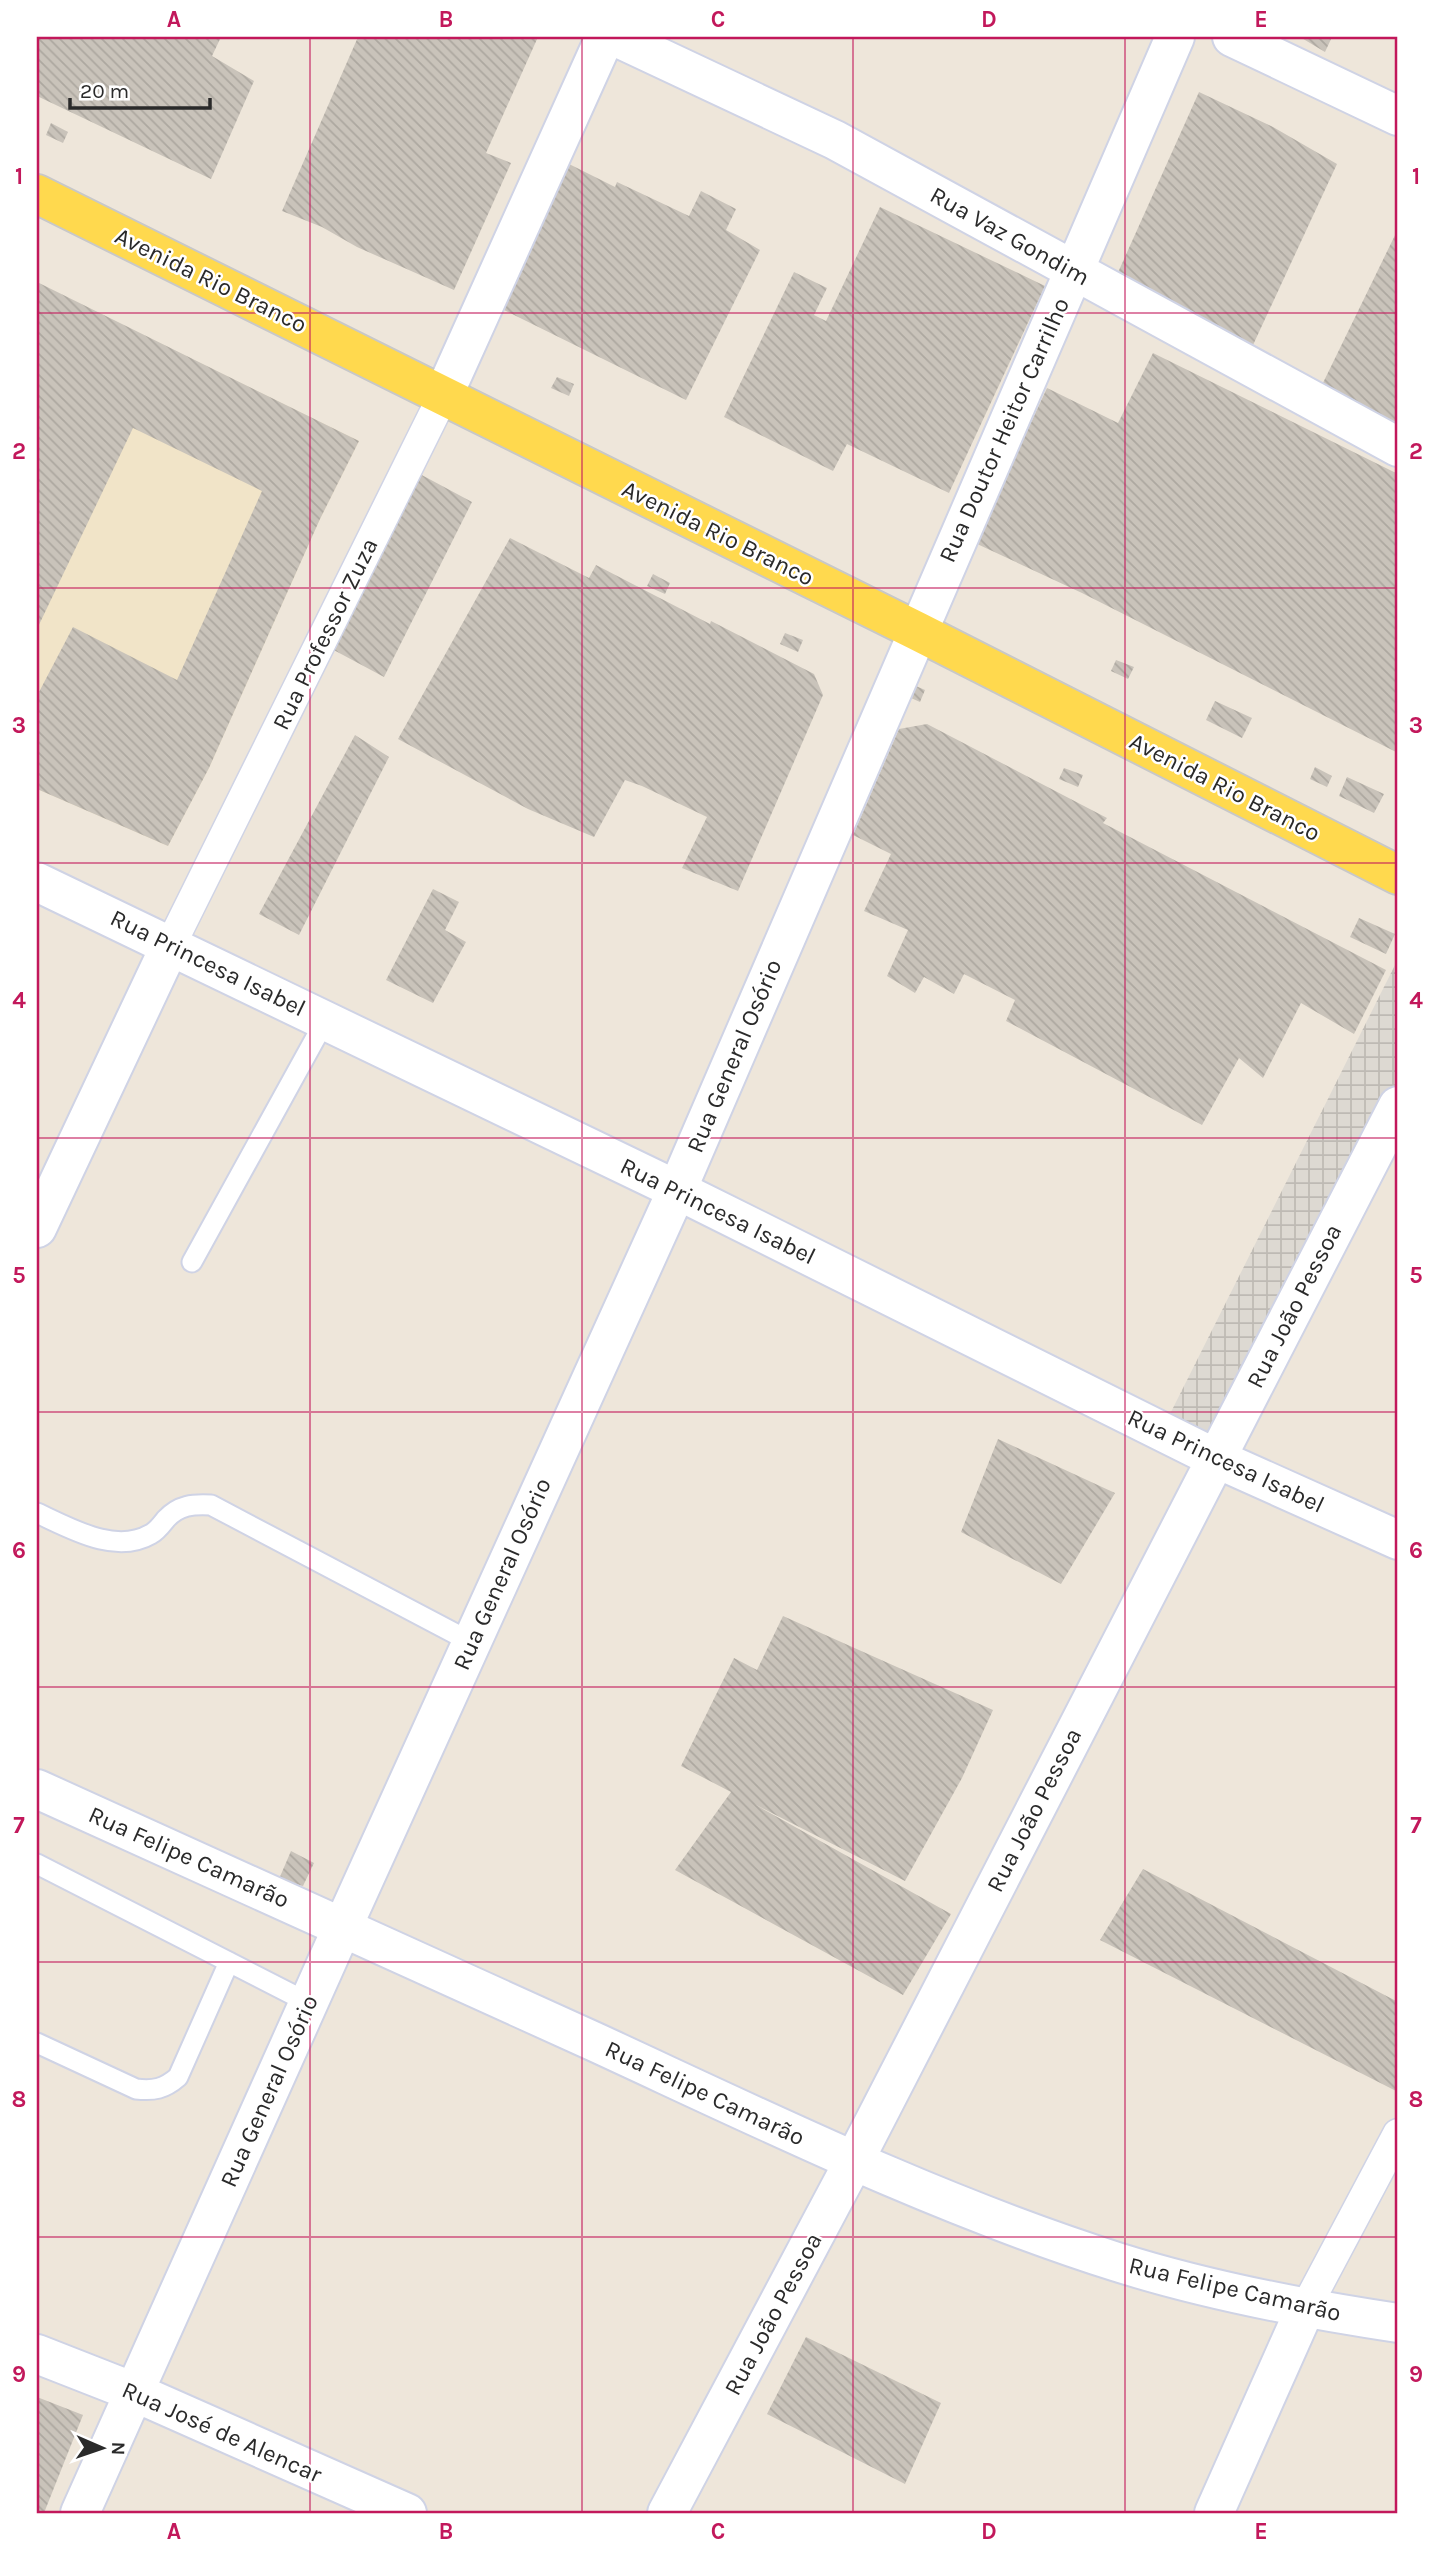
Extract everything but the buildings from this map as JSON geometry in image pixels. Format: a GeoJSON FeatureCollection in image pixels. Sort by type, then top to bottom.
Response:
{"type":"FeatureCollection","features":[{"type":"Feature","properties":{"kind":"main road","name":"Avenida Rio Branco"},"geometry":{"type":"LineString","coordinates":[[37,194],[917,631],[1398,875]]}},
{"type":"Feature","properties":{"kind":"street","name":"Rua Professor Zuza"},"geometry":{"type":"LineString","coordinates":[[37,1228],[171,944],[443,396],[606,37]]}},
{"type":"Feature","properties":{"kind":"street","name":"Rua Vaz Gondim"},"geometry":{"type":"LineString","coordinates":[[615,37],[835,140],[1398,447]]}},
{"type":"Feature","properties":{"kind":"street","name":"Rua Doutor Heitor Carrilho"},"geometry":{"type":"LineString","coordinates":[[917,631],[1174,37]]}},
{"type":"Feature","properties":{"kind":"street"},"geometry":{"type":"LineString","coordinates":[[1232,37],[1398,116]]}},
{"type":"Feature","properties":{"kind":"street","name":"Rua General Osório"},"geometry":{"type":"LineString","coordinates":[[80,2513],[677,1190],[917,631]]}},
{"type":"Feature","properties":{"kind":"street","name":"Rua Princesa Isabel"},"geometry":{"type":"LineString","coordinates":[[37,881],[677,1190],[1215,1458],[1398,1540]]}},
{"type":"Feature","properties":{"kind":"street","name":"Rua João Pessoa"},"geometry":{"type":"LineString","coordinates":[[667,2513],[854,2161],[1398,1106]]}},
{"type":"Feature","properties":{"kind":"street","name":"Rua Felipe Camarão"},"geometry":{"type":"LineString","coordinates":[[37,1789],[343,1926],[854,2161],[997,2220],[1121,2263],[1305,2309],[1398,2323]]}},
{"type":"Feature","properties":{"kind":"street"},"geometry":{"type":"LineString","coordinates":[[1214,2513],[1305,2309],[1398,2134]]}},
{"type":"Feature","properties":{"kind":"street","name":"Rua José de Alencar"},"geometry":{"type":"LineString","coordinates":[[37,2354],[134,2392],[407,2513]]}},
{"type":"Feature","properties":{"kind":"lane"},"geometry":{"type":"LineString","coordinates":[[192,1262],[326,1019]]}},
{"type":"Feature","properties":{"kind":"lane"},"geometry":{"type":"LineString","coordinates":[[37,1513],[90,1537],[135,1540],[153,1533],[173,1512],[191,1503],[211,1505],[471,1642]]}},
{"type":"Feature","properties":{"kind":"lane"},"geometry":{"type":"LineString","coordinates":[[37,1864],[309,2003]]}},
{"type":"Feature","properties":{"kind":"lane"},"geometry":{"type":"LineString","coordinates":[[37,2043],[136,2089],[151,2091],[165,2088],[178,2077],[229,1962]]}},
{"type":"Feature","properties":{"kind":"shaded area"},"geometry":{"type":"Polygon","coordinates":[[[92,310],[359,441],[320,519],[209,768],[168,846],[37,789],[37,423],[92,310]]]}},
{"type":"Feature","properties":{"kind":"shaded area"},"geometry":{"type":"Polygon","coordinates":[[[1398,959],[1398,1088],[1216,1439],[1168,1418],[1398,959]]]}}]}
